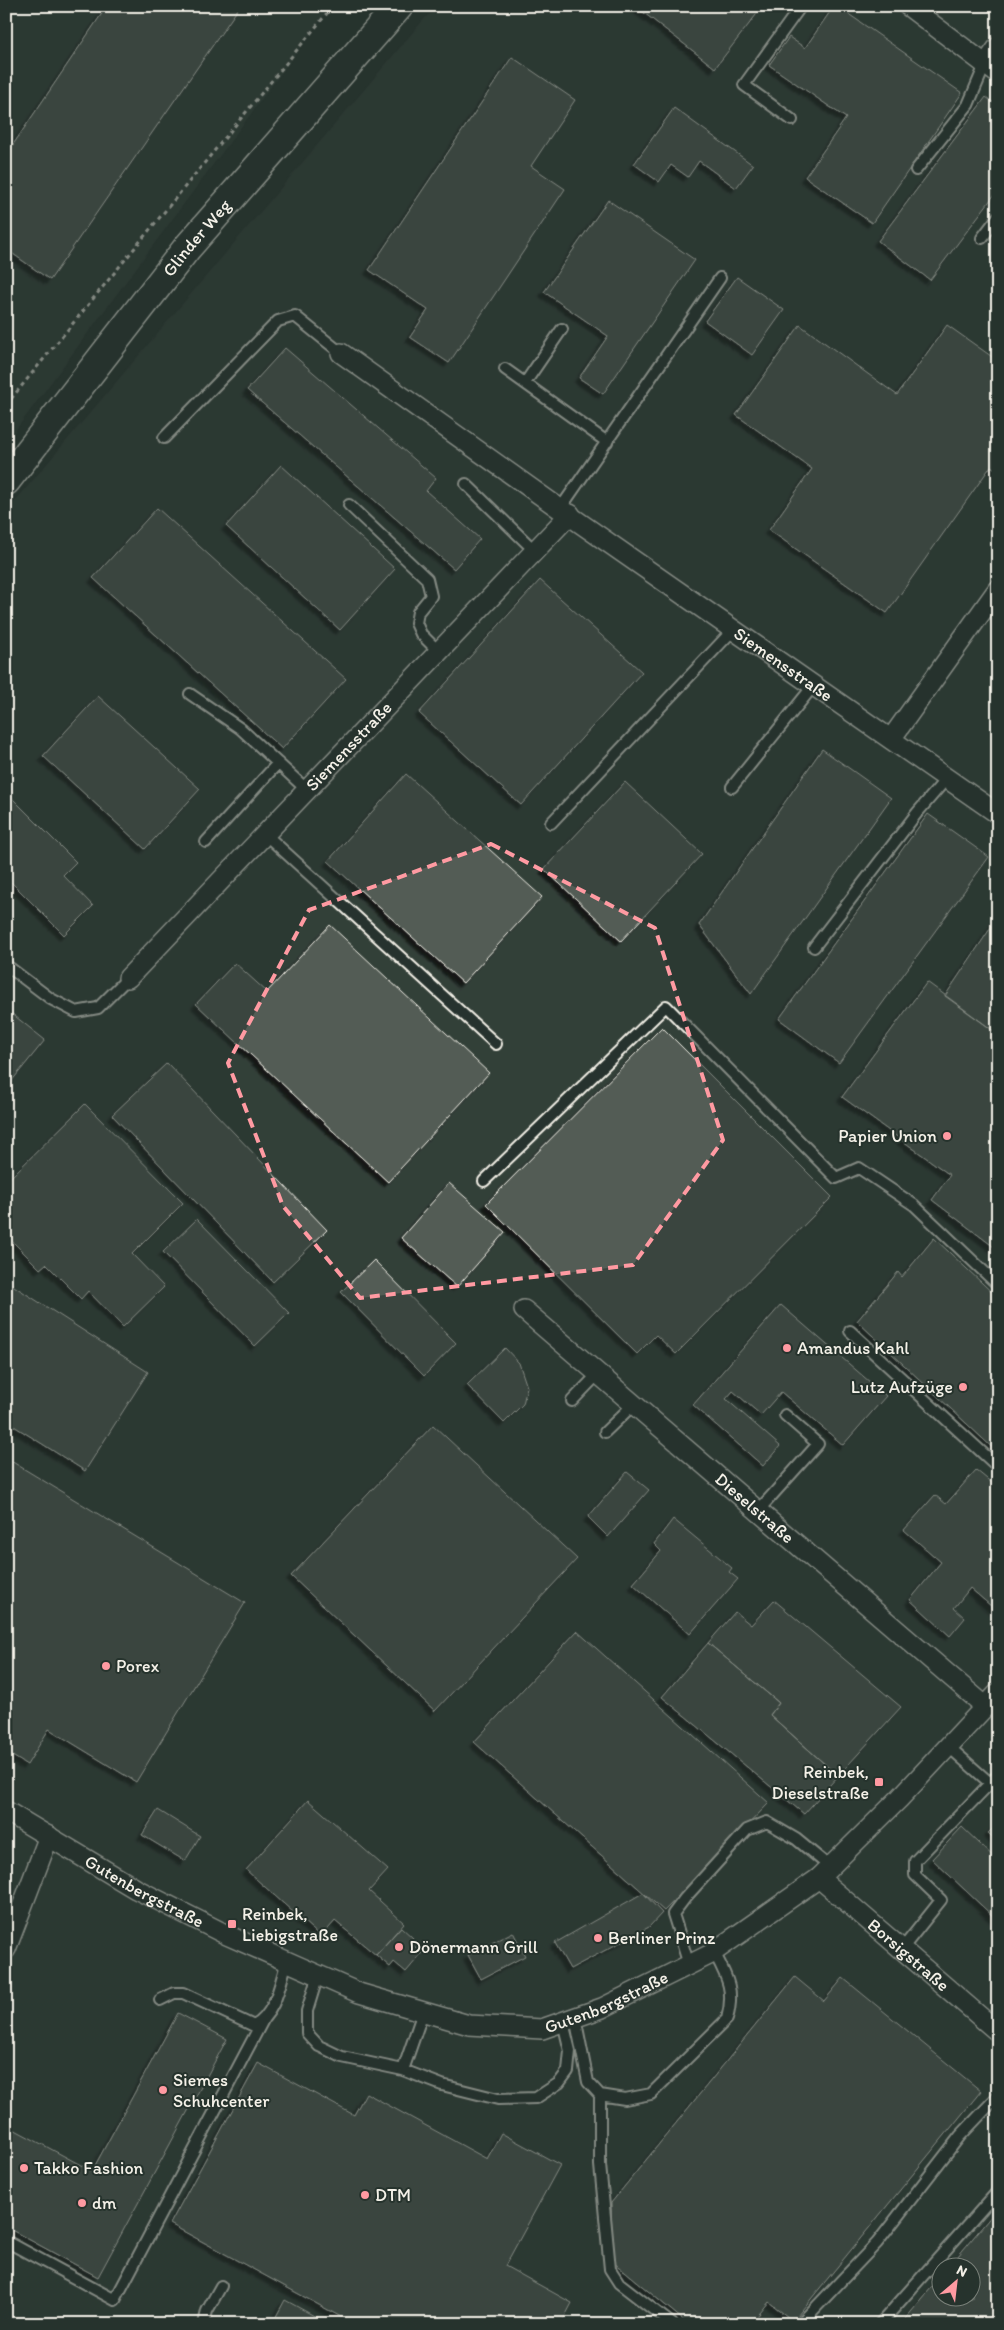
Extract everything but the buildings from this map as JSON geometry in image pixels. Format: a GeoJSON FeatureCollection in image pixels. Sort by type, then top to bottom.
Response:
{"type":"FeatureCollection","features":[{"type":"Feature","properties":{"kind":"main road","name":"Glinder Weg"},"geometry":{"type":"LineString","coordinates":[[6,481],[187,248],[399,6]]}},
{"type":"Feature","properties":{"kind":"street"},"geometry":{"type":"LineString","coordinates":[[908,6],[992,69],[998,46]]}},
{"type":"Feature","properties":{"kind":"street","name":"Siemensstraße"},"geometry":{"type":"LineString","coordinates":[[341,353],[998,814]]}},
{"type":"Feature","properties":{"kind":"street","name":"Siemensstraße"},"geometry":{"type":"LineString","coordinates":[[128,978],[535,551],[565,512]]}},
{"type":"Feature","properties":{"kind":"street"},"geometry":{"type":"LineString","coordinates":[[891,739],[998,589]]}},
{"type":"Feature","properties":{"kind":"street","name":"Dieselstraße"},"geometry":{"type":"LineString","coordinates":[[524,1310],[758,1511],[991,1699]]}},
{"type":"Feature","properties":{"kind":"street","name":"Gutenbergstraße"},"geometry":{"type":"LineString","coordinates":[[6,1811],[136,1889],[359,1993],[468,2025],[542,2029],[602,2008],[714,1952],[824,1872],[899,1799],[991,1699]]}},
{"type":"Feature","properties":{"kind":"street"},"geometry":{"type":"LineString","coordinates":[[6,1949],[49,1836]]}},
{"type":"Feature","properties":{"kind":"street","name":"Borsigstraße"},"geometry":{"type":"LineString","coordinates":[[824,1872],[902,1949],[998,2032]]}},
{"type":"Feature","properties":{"kind":"lane"},"geometry":{"type":"LineString","coordinates":[[792,120],[744,85],[801,6]]}},
{"type":"Feature","properties":{"kind":"lane"},"geometry":{"type":"LineString","coordinates":[[916,170],[968,105],[992,69]]}},
{"type":"Feature","properties":{"kind":"lane"},"geometry":{"type":"LineString","coordinates":[[982,238],[998,217]]}},
{"type":"Feature","properties":{"kind":"lane"},"geometry":{"type":"LineString","coordinates":[[565,512],[607,442],[720,278]]}},
{"type":"Feature","properties":{"kind":"lane"},"geometry":{"type":"LineString","coordinates":[[164,438],[278,321],[295,316],[341,353]]}},
{"type":"Feature","properties":{"kind":"lane"},"geometry":{"type":"LineString","coordinates":[[525,383],[562,329]]}},
{"type":"Feature","properties":{"kind":"lane"},"geometry":{"type":"LineString","coordinates":[[505,369],[607,442]]}},
{"type":"Feature","properties":{"kind":"lane"},"geometry":{"type":"LineString","coordinates":[[466,484],[535,551]]}},
{"type":"Feature","properties":{"kind":"lane"},"geometry":{"type":"LineString","coordinates":[[349,505],[427,579],[431,596],[418,612],[416,624],[438,652]]}},
{"type":"Feature","properties":{"kind":"lane"},"geometry":{"type":"LineString","coordinates":[[551,823],[734,629]]}},
{"type":"Feature","properties":{"kind":"lane"},"geometry":{"type":"LineString","coordinates":[[732,787],[814,685]]}},
{"type":"Feature","properties":{"kind":"lane"},"geometry":{"type":"LineString","coordinates":[[190,694],[241,729],[307,790]]}},
{"type":"Feature","properties":{"kind":"lane"},"geometry":{"type":"LineString","coordinates":[[206,842],[278,763]]}},
{"type":"Feature","properties":{"kind":"lane"},"geometry":{"type":"LineString","coordinates":[[814,947],[917,813],[947,778]]}},
{"type":"Feature","properties":{"kind":"lane"},"geometry":{"type":"LineString","coordinates":[[265,834],[496,1044]]}},
{"type":"Feature","properties":{"kind":"lane"},"geometry":{"type":"LineString","coordinates":[[6,965],[51,999],[76,1012],[98,1008],[128,978]]}},
{"type":"Feature","properties":{"kind":"lane"},"geometry":{"type":"LineString","coordinates":[[484,1181],[666,1006],[836,1178],[859,1168],[914,1205],[998,1285]]}},
{"type":"Feature","properties":{"kind":"lane"},"geometry":{"type":"LineString","coordinates":[[850,1331],[998,1467]]}},
{"type":"Feature","properties":{"kind":"lane"},"geometry":{"type":"LineString","coordinates":[[572,1400],[598,1374]]}},
{"type":"Feature","properties":{"kind":"lane"},"geometry":{"type":"LineString","coordinates":[[606,1432],[634,1404]]}},
{"type":"Feature","properties":{"kind":"lane"},"geometry":{"type":"LineString","coordinates":[[758,1511],[818,1444],[786,1415]]}},
{"type":"Feature","properties":{"kind":"lane"},"geometry":{"type":"LineString","coordinates":[[948,1746],[990,1783]]}},
{"type":"Feature","properties":{"kind":"lane"},"geometry":{"type":"LineString","coordinates":[[902,1949],[941,1900],[915,1876],[915,1861],[998,1775]]}},
{"type":"Feature","properties":{"kind":"lane"},"geometry":{"type":"LineString","coordinates":[[689,1965],[673,1914],[685,1898],[747,1830],[767,1822],[796,1839],[824,1872]]}},
{"type":"Feature","properties":{"kind":"lane"},"geometry":{"type":"LineString","coordinates":[[569,2020],[588,2082],[600,2095],[625,2099],[651,2094],[726,2019],[731,2002],[728,1979],[714,1952]]}},
{"type":"Feature","properties":{"kind":"lane"},"geometry":{"type":"LineString","coordinates":[[6,2242],[115,2300],[263,2020],[276,1999],[287,1961]]}},
{"type":"Feature","properties":{"kind":"lane"},"geometry":{"type":"LineString","coordinates":[[318,1975],[307,2012],[307,2033],[320,2046],[342,2057],[403,2070],[442,2085],[498,2099],[536,2098],[559,2083],[568,2071],[570,2050],[569,2020]]}},
{"type":"Feature","properties":{"kind":"lane"},"geometry":{"type":"LineString","coordinates":[[160,2000],[174,1993],[183,1993],[247,2024],[254,2026],[263,2020]]}},
{"type":"Feature","properties":{"kind":"lane"},"geometry":{"type":"LineString","coordinates":[[403,2070],[423,2012]]}},
{"type":"Feature","properties":{"kind":"lane"},"geometry":{"type":"LineString","coordinates":[[600,2095],[600,2165],[610,2269],[619,2283],[672,2324]]}},
{"type":"Feature","properties":{"kind":"lane"},"geometry":{"type":"LineString","coordinates":[[800,2324],[877,2243],[960,2136],[998,2096]]}},
{"type":"Feature","properties":{"kind":"lane"},"geometry":{"type":"LineString","coordinates":[[880,2324],[998,2191]]}},
{"type":"Feature","properties":{"kind":"lane"},"geometry":{"type":"LineString","coordinates":[[204,2324],[207,2311],[221,2286]]}},
{"type":"Feature","properties":{"kind":"path"},"geometry":{"type":"LineString","coordinates":[[6,405],[333,6]]}},
{"type":"Feature","properties":{"kind":"highlighted area"},"geometry":{"type":"Polygon","coordinates":[[[491,844],[655,928],[723,1140],[633,1265],[360,1298],[283,1206],[228,1063],[309,910],[491,844]]]}},
{"type":"Feature","properties":{"kind":"shaded area"},"geometry":{"type":"Polygon","coordinates":[[[6,6],[331,6],[6,443],[6,6]]]}},
{"type":"Feature","properties":{"kind":"shaded area"},"geometry":{"type":"Polygon","coordinates":[[[440,6],[998,6],[998,2324],[6,2324],[6,512],[425,18],[440,6]]]}},
{"type":"Feature","properties":{"kind":"place","name":"Papier Union"},"geometry":{"type":"Point","coordinates":[947,1136]}},
{"type":"Feature","properties":{"kind":"place","name":"Amandus Kahl"},"geometry":{"type":"Point","coordinates":[787,1348]}},
{"type":"Feature","properties":{"kind":"place","name":"Lutz Aufzüge"},"geometry":{"type":"Point","coordinates":[963,1387]}},
{"type":"Feature","properties":{"kind":"place","name":"Porex"},"geometry":{"type":"Point","coordinates":[106,1666]}},
{"type":"Feature","properties":{"kind":"place","name":"Reinbek, Dieselstraße"},"geometry":{"type":"Point","coordinates":[879,1782]}},
{"type":"Feature","properties":{"kind":"place","name":"Reinbek, Liebigstraße"},"geometry":{"type":"Point","coordinates":[232,1924]}},
{"type":"Feature","properties":{"kind":"place","name":"Berliner Prinz"},"geometry":{"type":"Point","coordinates":[598,1938]}},
{"type":"Feature","properties":{"kind":"place","name":"Dönermann Grill"},"geometry":{"type":"Point","coordinates":[399,1947]}},
{"type":"Feature","properties":{"kind":"place","name":"Siemes Schuhcenter"},"geometry":{"type":"Point","coordinates":[163,2090]}},
{"type":"Feature","properties":{"kind":"place","name":"Takko Fashion"},"geometry":{"type":"Point","coordinates":[24,2168]}},
{"type":"Feature","properties":{"kind":"place","name":"DTM"},"geometry":{"type":"Point","coordinates":[365,2195]}},
{"type":"Feature","properties":{"kind":"place","name":"dm"},"geometry":{"type":"Point","coordinates":[82,2203]}}]}
